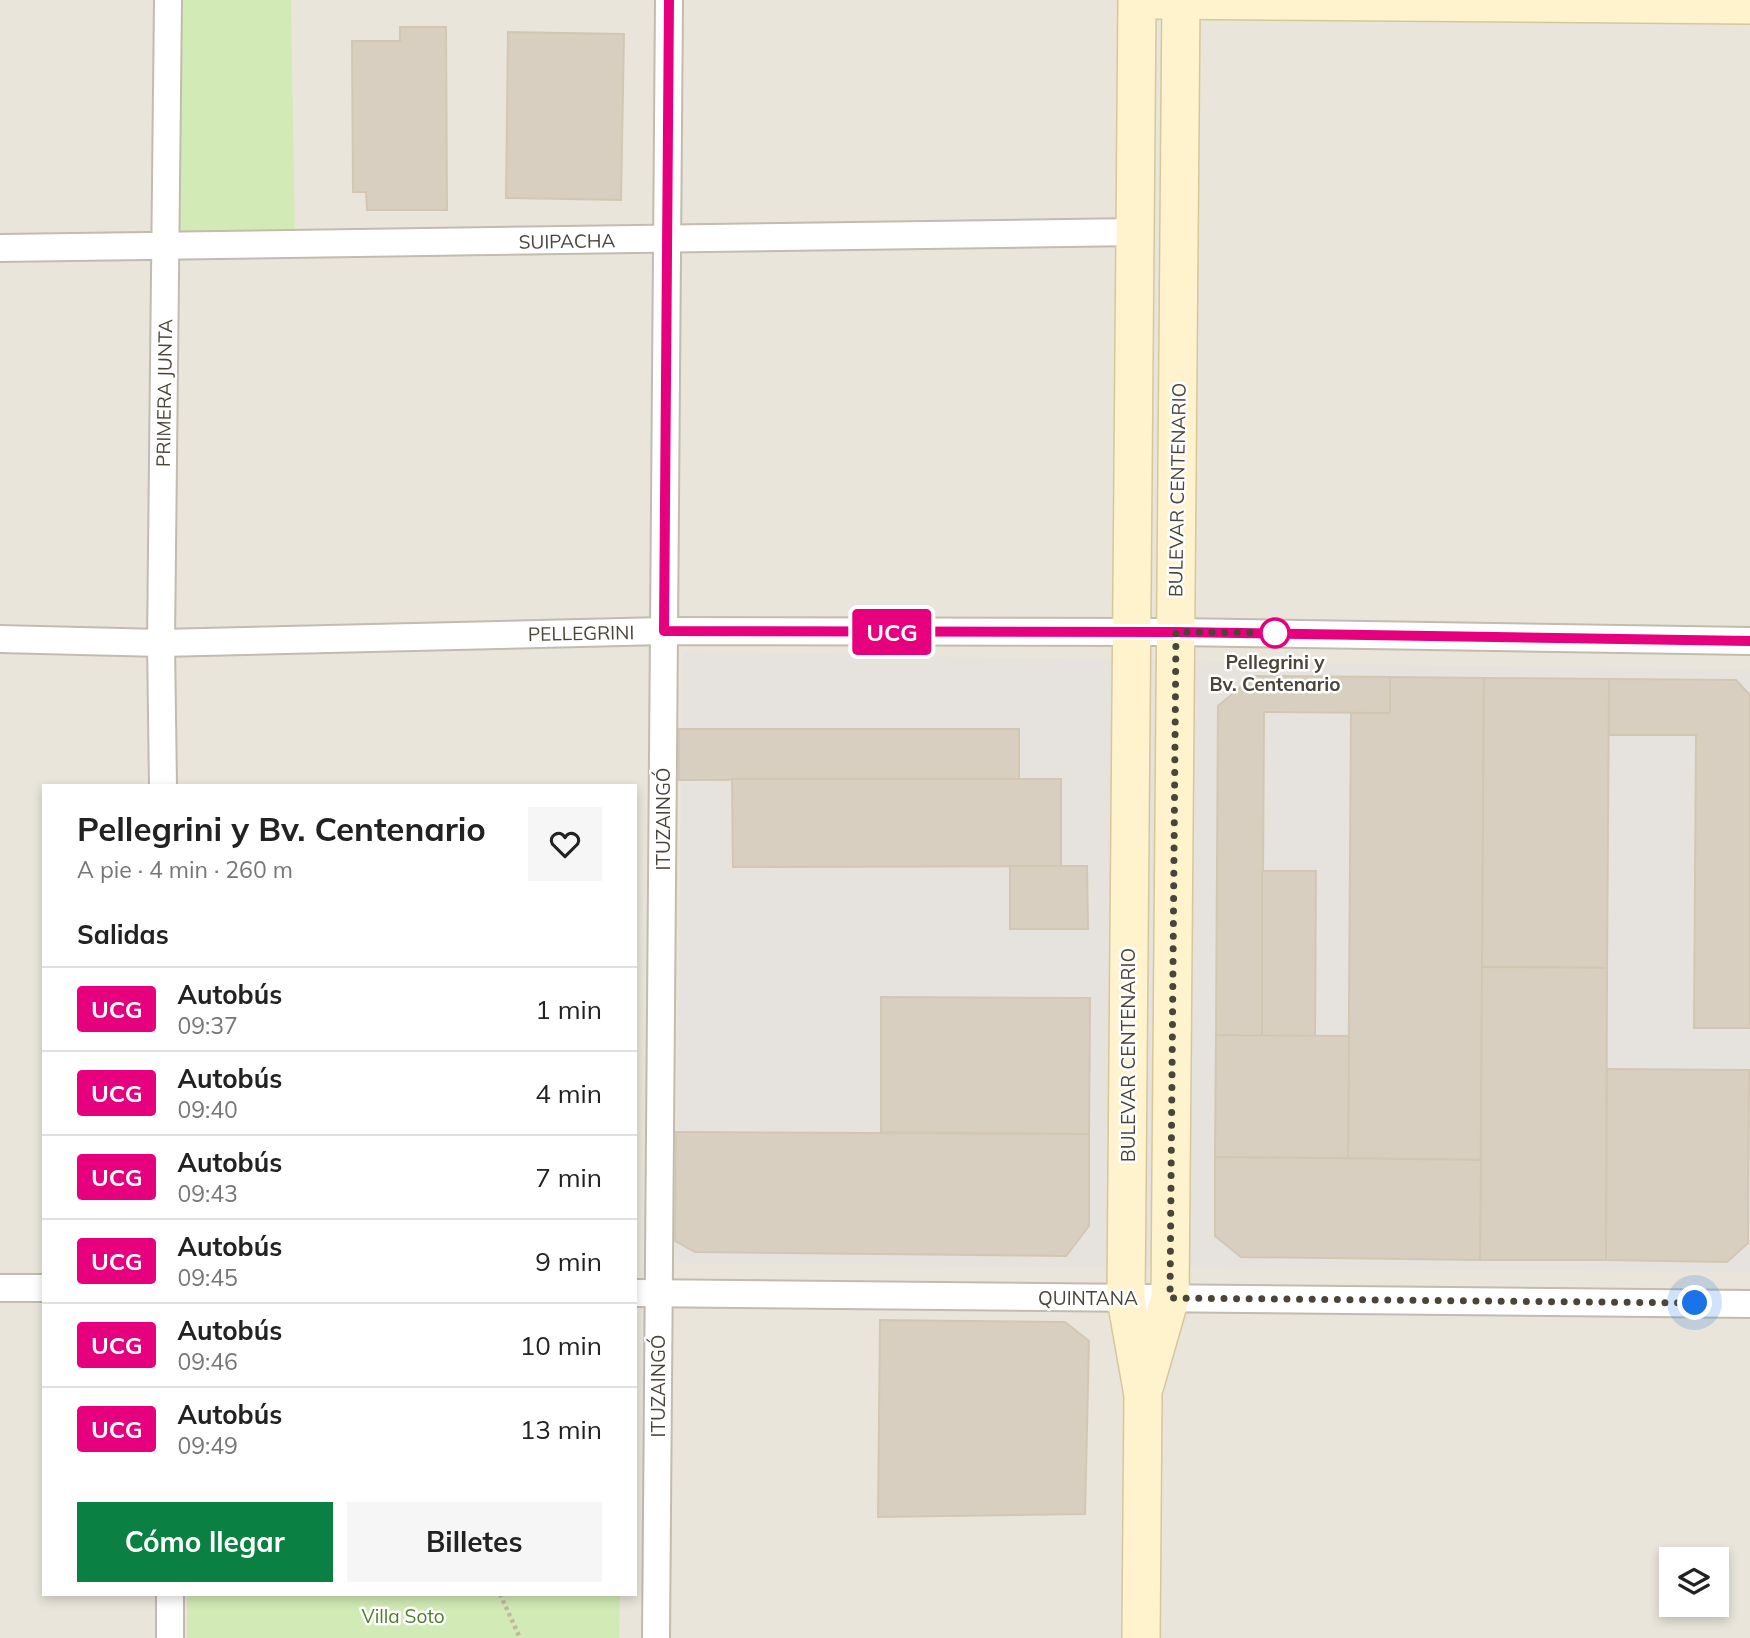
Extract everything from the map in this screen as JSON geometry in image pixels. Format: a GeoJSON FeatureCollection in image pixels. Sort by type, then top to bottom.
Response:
{"type":"FeatureCollection","features":[{"type":"Feature","properties":{"kind":"main road","name":"BULEVAR CENTENARIO"},"geometry":{"type":"LineString","coordinates":[[1137,0],[1126,1299],[1143,1395],[1141,1638]]}},
{"type":"Feature","properties":{"kind":"main road"},"geometry":{"type":"LineString","coordinates":[[1151,0],[1750,5]]}},
{"type":"Feature","properties":{"kind":"main road","name":"BULEVAR CENTENARIO"},"geometry":{"type":"LineString","coordinates":[[1143,1395],[1170,1298],[1181,0]]}},
{"type":"Feature","properties":{"kind":"street","name":"PRIMERA JUNTA"},"geometry":{"type":"LineString","coordinates":[[163,784],[161,643],[168,0]]}},
{"type":"Feature","properties":{"kind":"street","name":"ITUZAINGÓ"},"geometry":{"type":"LineString","coordinates":[[656,1638],[647,1294],[664,631],[669,0]]}},
{"type":"Feature","properties":{"kind":"street","name":"SUIPACHA"},"geometry":{"type":"LineString","coordinates":[[0,248],[1135,232]]}},
{"type":"Feature","properties":{"kind":"street","name":"PELLEGRINI"},"geometry":{"type":"LineString","coordinates":[[0,639],[161,643],[664,631],[1176,632],[1750,640]]}},
{"type":"Feature","properties":{"kind":"street"},"geometry":{"type":"LineString","coordinates":[[0,1288],[42,1288]]}},
{"type":"Feature","properties":{"kind":"street","name":"QUINTANA"},"geometry":{"type":"LineString","coordinates":[[647,1294],[1750,1304]]}},
{"type":"Feature","properties":{"kind":"street"},"geometry":{"type":"LineString","coordinates":[[170,1596],[170,1638]]}},
{"type":"Feature","properties":{"kind":"path"},"geometry":{"type":"LineString","coordinates":[[501,1596],[520,1638]]}},
{"type":"Feature","properties":{"kind":"shaded area"},"geometry":{"type":"Polygon","coordinates":[[[0,0],[1750,0],[1750,1638],[0,1638],[0,0]]]}},
{"type":"Feature","properties":{"kind":"shaded area"},"geometry":{"type":"Polygon","coordinates":[[[683,652],[1750,671],[1750,1272],[675,1263],[683,652]]]}},
{"type":"Feature","properties":{"kind":"green space"},"geometry":{"type":"Polygon","coordinates":[[[168,0],[291,0],[295,245],[166,247],[168,0]]]}},
{"type":"Feature","properties":{"kind":"green space","name":"Villa Soto"},"geometry":{"type":"Polygon","coordinates":[[[187,1596],[620,1596],[619,1638],[187,1638],[187,1596]]]}},
{"type":"Feature","properties":{"kind":"building"},"geometry":{"type":"Polygon","coordinates":[[[400,27],[446,27],[447,210],[367,210],[366,192],[353,192],[352,41],[400,41],[400,27]]]}},
{"type":"Feature","properties":{"kind":"building"},"geometry":{"type":"Polygon","coordinates":[[[508,32],[624,34],[621,200],[506,198],[508,32]]]}},
{"type":"Feature","properties":{"kind":"building"},"geometry":{"type":"Polygon","coordinates":[[[1254,676],[1390,677],[1390,713],[1264,712],[1262,1036],[1216,1035],[1218,706],[1254,676]]]}},
{"type":"Feature","properties":{"kind":"building"},"geometry":{"type":"Polygon","coordinates":[[[1390,677],[1484,678],[1481,1160],[1348,1158],[1351,713],[1390,713],[1390,677]]]}},
{"type":"Feature","properties":{"kind":"building"},"geometry":{"type":"Polygon","coordinates":[[[1484,678],[1609,679],[1607,968],[1482,967],[1484,678]]]}},
{"type":"Feature","properties":{"kind":"building"},"geometry":{"type":"Polygon","coordinates":[[[1609,679],[1736,680],[1750,695],[1750,1028],[1694,1028],[1696,735],[1609,735],[1609,679]]]}},
{"type":"Feature","properties":{"kind":"building"},"geometry":{"type":"Polygon","coordinates":[[[679,729],[1019,729],[1019,779],[679,780],[679,729]]]}},
{"type":"Feature","properties":{"kind":"building"},"geometry":{"type":"Polygon","coordinates":[[[732,779],[1061,779],[1061,866],[733,867],[732,779]]]}},
{"type":"Feature","properties":{"kind":"building"},"geometry":{"type":"Polygon","coordinates":[[[1010,866],[1087,866],[1088,929],[1010,929],[1010,866]]]}},
{"type":"Feature","properties":{"kind":"building"},"geometry":{"type":"Polygon","coordinates":[[[1262,871],[1316,871],[1315,1036],[1262,1036],[1262,871]]]}},
{"type":"Feature","properties":{"kind":"building"},"geometry":{"type":"Polygon","coordinates":[[[1482,967],[1607,968],[1606,1260],[1480,1260],[1482,967]]]}},
{"type":"Feature","properties":{"kind":"building"},"geometry":{"type":"Polygon","coordinates":[[[881,997],[1090,998],[1089,1134],[881,1132],[881,997]]]}},
{"type":"Feature","properties":{"kind":"building"},"geometry":{"type":"Polygon","coordinates":[[[1216,1035],[1349,1036],[1348,1158],[1215,1157],[1216,1035]]]}},
{"type":"Feature","properties":{"kind":"building"},"geometry":{"type":"Polygon","coordinates":[[[1607,1069],[1749,1070],[1748,1243],[1727,1262],[1606,1260],[1607,1069]]]}},
{"type":"Feature","properties":{"kind":"building"},"geometry":{"type":"Polygon","coordinates":[[[676,1132],[1089,1134],[1089,1226],[1066,1256],[695,1252],[675,1241],[676,1132]]]}},
{"type":"Feature","properties":{"kind":"building"},"geometry":{"type":"Polygon","coordinates":[[[1215,1157],[1481,1160],[1480,1260],[1241,1257],[1215,1236],[1215,1157]]]}},
{"type":"Feature","properties":{"kind":"building"},"geometry":{"type":"Polygon","coordinates":[[[880,1320],[1065,1322],[1089,1341],[1085,1514],[878,1517],[880,1320]]]}},
{"type":"Feature","properties":{"kind":"bus line","name":"UCG"},"geometry":{"type":"LineString","coordinates":[[669,0],[664,631],[1176,632],[1750,641]]}},
{"type":"Feature","properties":{"kind":"place","name":"Pellegrini y Bv. Centenario"},"geometry":{"type":"Point","coordinates":[1275,633]}},
{"type":"Feature","properties":{"kind":"route"},"geometry":{"type":"LineString","coordinates":[[1275,633],[1176,632],[1170,1298],[1695,1303]]}}]}
